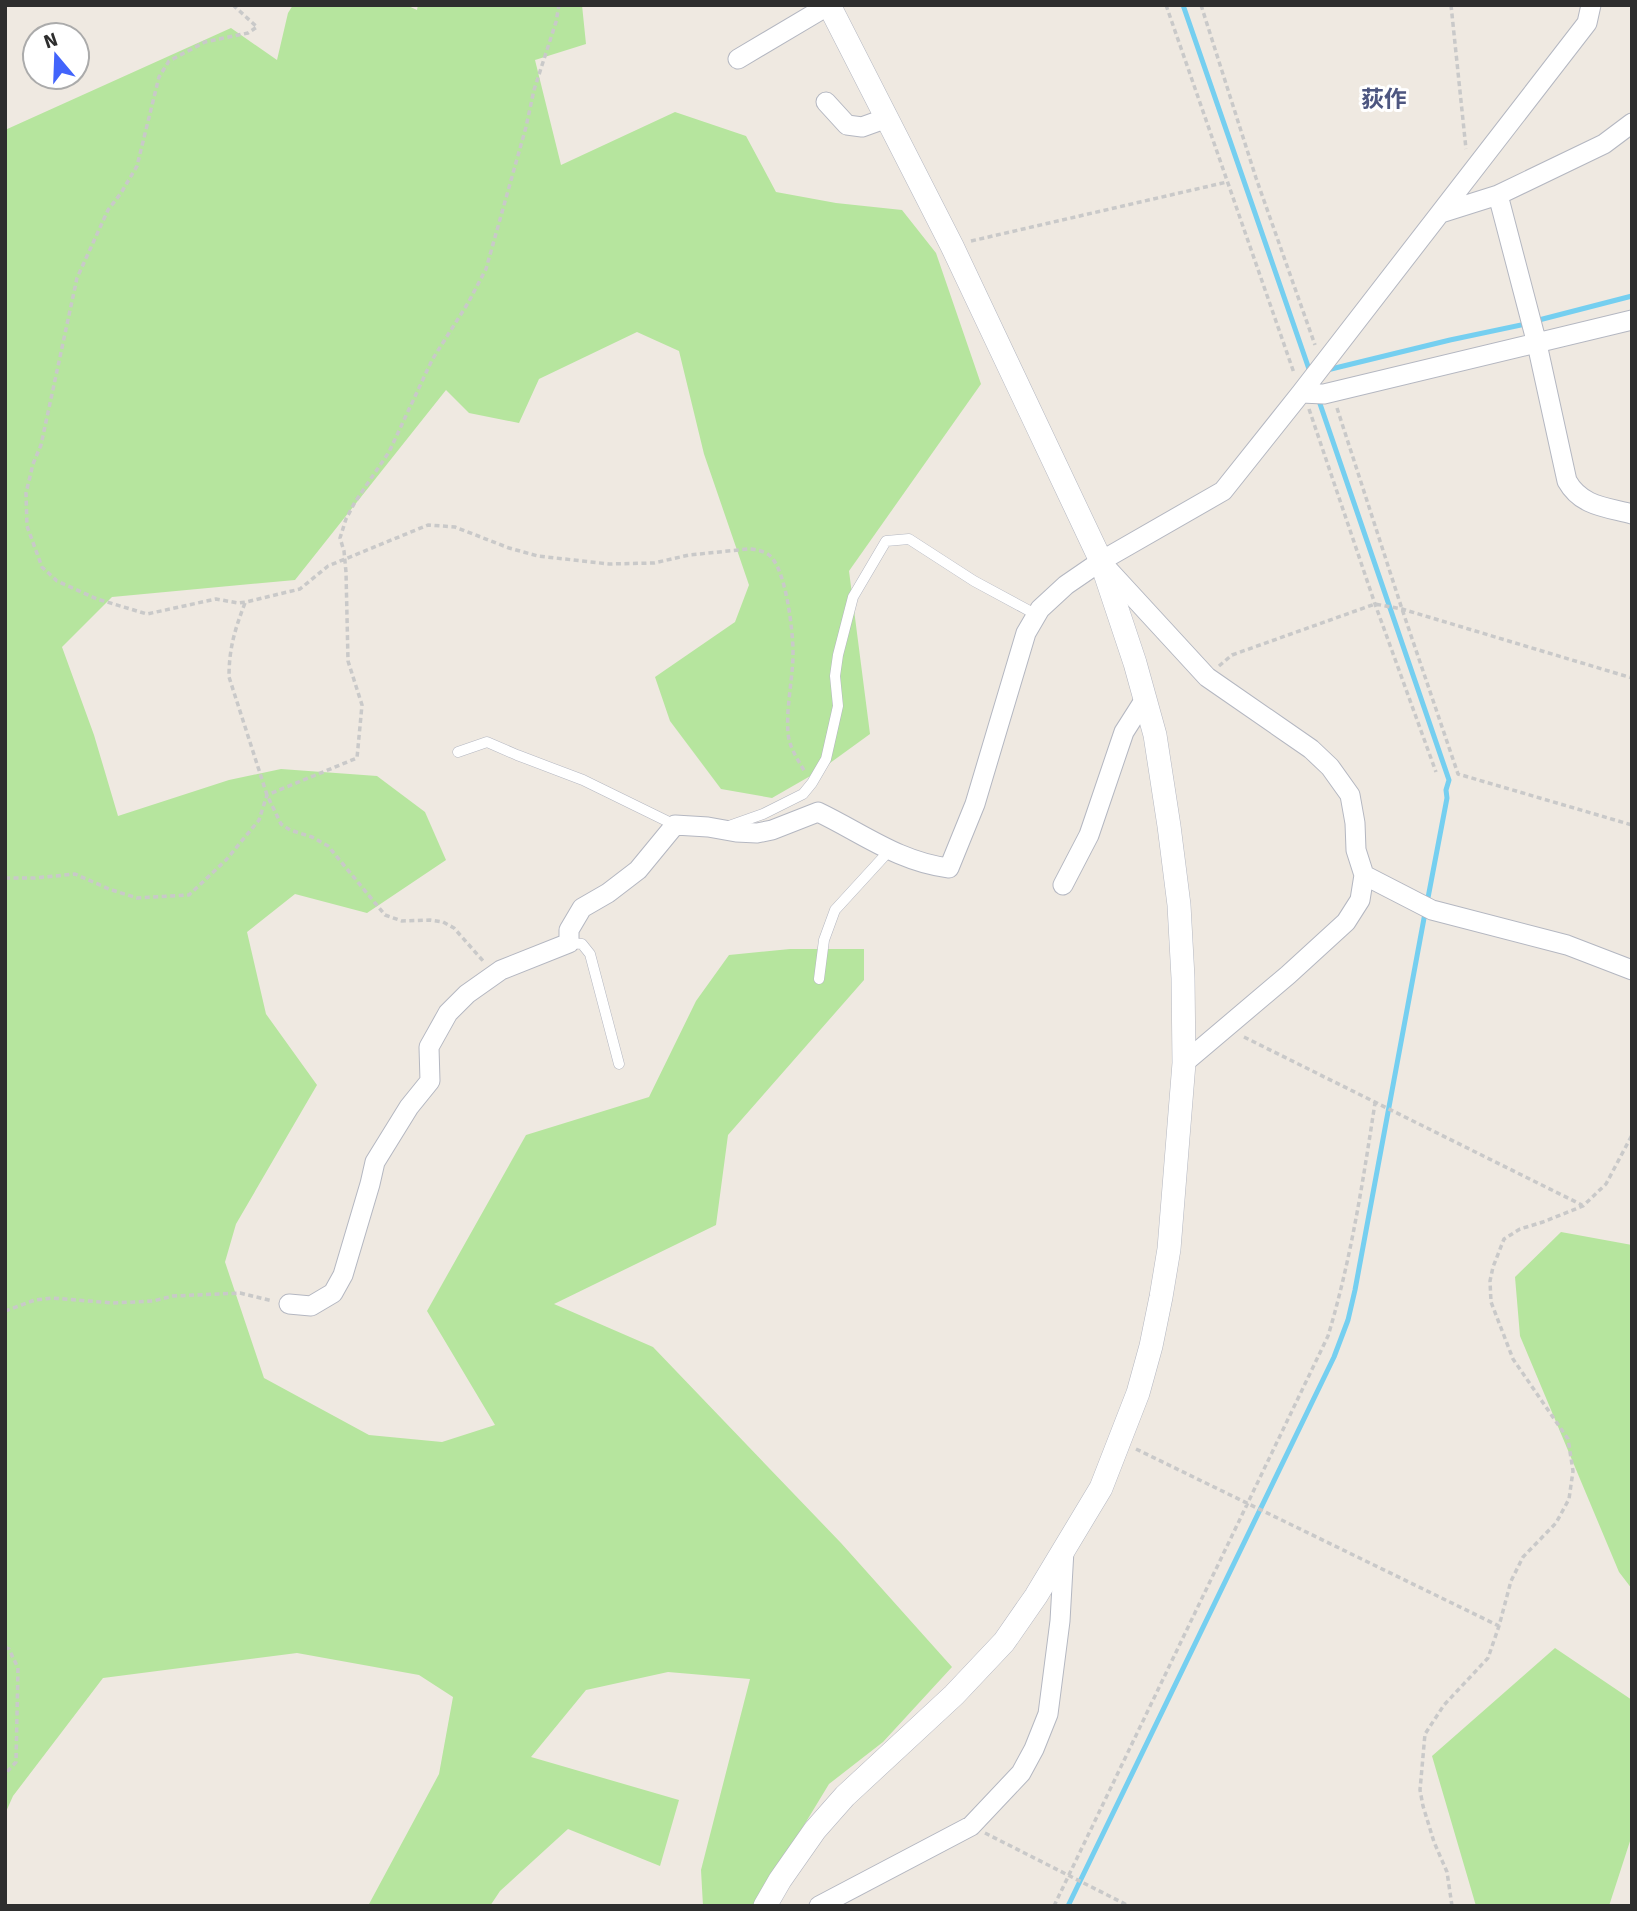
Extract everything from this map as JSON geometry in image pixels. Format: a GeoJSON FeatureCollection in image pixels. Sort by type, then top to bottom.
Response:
{"type":"FeatureCollection","features":[{"type":"Feature","properties":{"kind":"street"},"geometry":{"type":"LineString","coordinates":[[738,59],[829,5],[951,246],[1101,561],[1135,663],[1155,735],[1169,826],[1179,905],[1183,978],[1184,1063],[1169,1249],[1138,1393],[1101,1488],[1036,1596],[1004,1642],[954,1695],[845,1796],[815,1830],[765,1906]]}},
{"type":"Feature","properties":{"kind":"street"},"geometry":{"type":"LineString","coordinates":[[289,1304],[311,1306],[333,1293],[343,1275],[375,1162],[409,1107],[430,1082],[429,1047],[448,1013],[467,994],[495,974],[569,943],[569,930],[582,908],[608,893],[638,870],[675,825],[757,833],[818,813],[890,851],[932,866],[948,868],[975,804],[1026,633],[1037,614],[1066,585],[1101,561],[1223,491],[1323,366],[1587,23],[1591,5]]}},
{"type":"Feature","properties":{"kind":"street"},"geometry":{"type":"LineString","coordinates":[[826,102],[847,125],[862,127],[887,118]]}},
{"type":"Feature","properties":{"kind":"street"},"geometry":{"type":"LineString","coordinates":[[1441,213],[1498,195],[1604,144],[1632,122]]}},
{"type":"Feature","properties":{"kind":"street"},"geometry":{"type":"LineString","coordinates":[[1498,195],[1537,344],[1567,481],[1574,493],[1586,502],[1632,514]]}},
{"type":"Feature","properties":{"kind":"street"},"geometry":{"type":"LineString","coordinates":[[1301,393],[1332,393],[1632,320]]}},
{"type":"Feature","properties":{"kind":"street"},"geometry":{"type":"LineString","coordinates":[[1101,561],[1207,677],[1311,749],[1330,767],[1350,795],[1356,850],[1364,875],[1360,900],[1346,922],[1184,1063]]}},
{"type":"Feature","properties":{"kind":"street"},"geometry":{"type":"LineString","coordinates":[[1063,885],[1089,835],[1124,732],[1145,699]]}},
{"type":"Feature","properties":{"kind":"street"},"geometry":{"type":"LineString","coordinates":[[1364,875],[1432,909],[1567,945],[1632,970]]}},
{"type":"Feature","properties":{"kind":"street"},"geometry":{"type":"LineString","coordinates":[[819,1906],[971,1826],[1021,1773],[1048,1714],[1060,1621],[1064,1550]]}},
{"type":"Feature","properties":{"kind":"lane"},"geometry":{"type":"LineString","coordinates":[[718,829],[763,814],[803,794],[826,759],[838,706],[835,676],[838,655],[853,597],[886,541],[909,539],[974,581],[1037,614]]}},
{"type":"Feature","properties":{"kind":"lane"},"geometry":{"type":"LineString","coordinates":[[458,752],[487,742],[583,780],[675,825]]}},
{"type":"Feature","properties":{"kind":"lane"},"geometry":{"type":"LineString","coordinates":[[819,979],[824,940],[835,910],[890,851]]}},
{"type":"Feature","properties":{"kind":"lane"},"geometry":{"type":"LineString","coordinates":[[569,943],[582,944],[590,954],[619,1064]]}},
{"type":"Feature","properties":{"kind":"path"},"geometry":{"type":"LineString","coordinates":[[233,5],[257,27],[248,33],[205,42],[169,61],[159,77],[137,166],[108,210],[77,278],[41,445],[26,493],[27,526],[42,567],[57,581],[97,599],[147,614],[216,599],[246,602],[300,589],[328,566],[428,525],[455,527],[538,556],[609,564],[654,563],[689,555],[748,549],[769,554],[786,590],[793,651],[788,735],[793,752],[812,783]]}},
{"type":"Feature","properties":{"kind":"path"},"geometry":{"type":"LineString","coordinates":[[5,878],[75,874],[137,898],[189,895],[226,860],[259,820],[267,795],[357,758],[362,705],[348,661],[345,558],[340,538],[355,502],[390,452],[432,360],[468,303],[485,269],[559,5]]}},
{"type":"Feature","properties":{"kind":"path"},"geometry":{"type":"LineString","coordinates":[[1166,5],[1436,772]]}},
{"type":"Feature","properties":{"kind":"path"},"geometry":{"type":"LineString","coordinates":[[1201,5],[1256,178],[1323,366]]}},
{"type":"Feature","properties":{"kind":"path"},"geometry":{"type":"LineString","coordinates":[[1451,5],[1469,178]]}},
{"type":"Feature","properties":{"kind":"path"},"geometry":{"type":"LineString","coordinates":[[951,246],[1227,182]]}},
{"type":"Feature","properties":{"kind":"path"},"geometry":{"type":"LineString","coordinates":[[1332,393],[1458,774],[1632,825]]}},
{"type":"Feature","properties":{"kind":"path"},"geometry":{"type":"LineString","coordinates":[[246,602],[233,635],[229,677],[267,795],[281,824],[328,846],[385,915],[402,921],[430,919],[443,922],[454,928],[495,974]]}},
{"type":"Feature","properties":{"kind":"path"},"geometry":{"type":"LineString","coordinates":[[1207,677],[1232,655],[1375,604],[1402,609],[1632,678]]}},
{"type":"Feature","properties":{"kind":"path"},"geometry":{"type":"LineString","coordinates":[[1227,1028],[1583,1206]]}},
{"type":"Feature","properties":{"kind":"path"},"geometry":{"type":"LineString","coordinates":[[1054,1906],[1328,1336],[1360,1198],[1376,1103]]}},
{"type":"Feature","properties":{"kind":"path"},"geometry":{"type":"LineString","coordinates":[[1452,1906],[1447,1872],[1434,1842],[1420,1790],[1426,1734],[1444,1704],[1489,1658],[1511,1581],[1523,1557],[1556,1523],[1570,1499],[1573,1471],[1568,1439],[1513,1359],[1491,1303],[1490,1281],[1493,1267],[1504,1239],[1520,1229],[1583,1206],[1606,1184],[1632,1135]]}},
{"type":"Feature","properties":{"kind":"path"},"geometry":{"type":"LineString","coordinates":[[5,1311],[36,1300],[52,1298],[113,1303],[153,1301],[173,1296],[240,1293],[289,1304]]}},
{"type":"Feature","properties":{"kind":"path"},"geometry":{"type":"LineString","coordinates":[[1120,1441],[1499,1626]]}},
{"type":"Feature","properties":{"kind":"path"},"geometry":{"type":"LineString","coordinates":[[5,1647],[9,1649],[18,1668],[16,1762],[5,1774]]}},
{"type":"Feature","properties":{"kind":"path"},"geometry":{"type":"LineString","coordinates":[[971,1826],[1129,1906]]}},
{"type":"Feature","properties":{"kind":"green space"},"geometry":{"type":"Polygon","coordinates":[[[293,5],[406,5],[417,10],[418,5],[582,5],[586,44],[535,60],[561,165],[675,112],[746,136],[776,192],[836,203],[902,210],[936,253],[981,384],[849,571],[870,734],[819,771],[772,798],[721,789],[670,721],[655,677],[735,622],[749,585],[704,454],[679,351],[637,332],[539,379],[519,423],[469,413],[446,390],[295,580],[112,597],[62,647],[94,735],[118,816],[229,780],[281,769],[377,776],[425,812],[446,860],[367,913],[295,894],[247,932],[266,1014],[317,1085],[236,1224],[225,1262],[264,1378],[369,1435],[442,1442],[495,1425],[427,1311],[526,1135],[649,1097],[696,1001],[729,955],[790,949],[864,949],[864,980],[728,1135],[716,1225],[554,1304],[653,1347],[841,1543],[952,1667],[883,1742],[829,1784],[755,1906],[703,1906],[701,1870],[750,1679],[668,1672],[586,1690],[531,1757],[679,1800],[660,1866],[568,1829],[500,1891],[490,1906],[368,1906],[439,1774],[453,1697],[419,1675],[297,1653],[103,1678],[13,1796],[5,1814],[5,130],[231,28],[277,60],[288,13],[293,5]]]}},
{"type":"Feature","properties":{"kind":"green space"},"geometry":{"type":"Polygon","coordinates":[[[1561,1232],[1632,1245],[1632,1589],[1619,1572],[1520,1336],[1515,1277],[1561,1232]]]}},
{"type":"Feature","properties":{"kind":"green space"},"geometry":{"type":"Polygon","coordinates":[[[1555,1648],[1632,1700],[1632,1835],[1609,1906],[1476,1906],[1432,1756],[1555,1648]]]}},
{"type":"Feature","properties":{"kind":"waterway"},"geometry":{"type":"LineString","coordinates":[[1183,5],[1310,372]]}},
{"type":"Feature","properties":{"kind":"waterway"},"geometry":{"type":"LineString","coordinates":[[1535,321],[1632,296]]}},
{"type":"Feature","properties":{"kind":"waterway"},"geometry":{"type":"LineString","coordinates":[[1327,370],[1526,324]]}},
{"type":"Feature","properties":{"kind":"waterway"},"geometry":{"type":"LineString","coordinates":[[1318,398],[1449,780],[1427,903]]}},
{"type":"Feature","properties":{"kind":"waterway"},"geometry":{"type":"LineString","coordinates":[[1068,1906],[1334,1357],[1348,1320],[1425,913]]}},
{"type":"Feature","properties":{"kind":"district","name":"荻作"},"geometry":{"type":"Point","coordinates":[1384,99]}}]}
